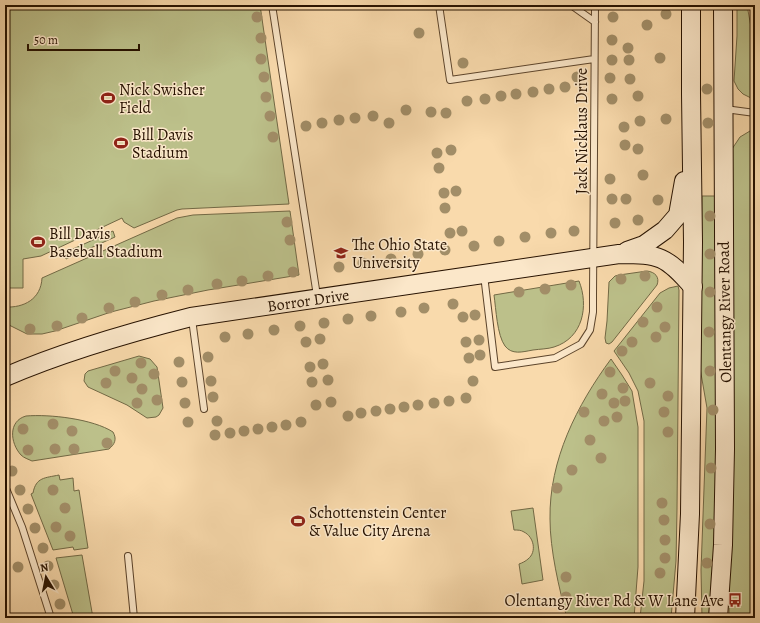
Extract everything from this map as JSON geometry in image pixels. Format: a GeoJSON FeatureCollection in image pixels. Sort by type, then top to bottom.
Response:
{"type":"FeatureCollection","features":[{"type":"Feature","properties":{"kind":"main road","name":"Olentangy River Road"},"geometry":{"type":"LineString","coordinates":[[685,618],[690,514],[693,242],[691,5]]}},
{"type":"Feature","properties":{"kind":"main road","name":"Olentangy River Road"},"geometry":{"type":"LineString","coordinates":[[718,618],[723,545],[725,449],[723,5]]}},
{"type":"Feature","properties":{"kind":"main road"},"geometry":{"type":"LineString","coordinates":[[619,254],[644,245],[665,230],[678,215],[692,140]]}},
{"type":"Feature","properties":{"kind":"main road","name":"Borror Drive"},"geometry":{"type":"LineString","coordinates":[[5,377],[82,347],[191,317],[619,254]]}},
{"type":"Feature","properties":{"kind":"main road"},"geometry":{"type":"LineString","coordinates":[[619,254],[646,254],[664,259],[677,269],[692,287]]}},
{"type":"Feature","properties":{"kind":"lane"},"geometry":{"type":"LineString","coordinates":[[272,5],[317,298]]}},
{"type":"Feature","properties":{"kind":"lane"},"geometry":{"type":"LineString","coordinates":[[439,5],[450,80],[594,59]]}},
{"type":"Feature","properties":{"kind":"lane"},"geometry":{"type":"LineString","coordinates":[[571,5],[595,22]]}},
{"type":"Feature","properties":{"kind":"lane","name":"Jack Nicklaus Drive"},"geometry":{"type":"LineString","coordinates":[[484,274],[495,367],[555,358],[581,344],[590,330],[593,312],[595,5]]}},
{"type":"Feature","properties":{"kind":"lane"},"geometry":{"type":"LineString","coordinates":[[724,109],[755,113]]}},
{"type":"Feature","properties":{"kind":"lane"},"geometry":{"type":"LineString","coordinates":[[191,317],[204,409]]}},
{"type":"Feature","properties":{"kind":"lane"},"geometry":{"type":"LineString","coordinates":[[5,486],[22,527],[51,618]]}},
{"type":"Feature","properties":{"kind":"lane"},"geometry":{"type":"LineString","coordinates":[[128,556],[134,618]]}},
{"type":"Feature","properties":{"kind":"green space","name":"Bill Davis Stadium"},"geometry":{"type":"Polygon","coordinates":[[[5,5],[260,5],[289,204],[182,209],[134,228],[124,222],[122,218],[41,256],[23,259],[23,288],[5,288],[5,5]]]}},
{"type":"Feature","properties":{"kind":"green space"},"geometry":{"type":"Polygon","coordinates":[[[737,5],[747,5],[755,49],[755,100],[743,94],[738,89],[734,81],[737,36],[737,5]]]}},
{"type":"Feature","properties":{"kind":"green space"},"geometry":{"type":"Polygon","coordinates":[[[755,128],[755,618],[729,618],[732,149],[740,137],[755,128]]]}},
{"type":"Feature","properties":{"kind":"green space"},"geometry":{"type":"Polygon","coordinates":[[[702,196],[716,196],[717,496],[710,618],[702,618],[701,570],[707,408],[700,368],[702,196]]]}},
{"type":"Feature","properties":{"kind":"green space"},"geometry":{"type":"Polygon","coordinates":[[[290,211],[299,275],[208,290],[154,301],[111,312],[42,334],[27,334],[5,323],[5,307],[19,306],[30,301],[38,292],[42,278],[177,218],[193,215],[290,211]]]}},
{"type":"Feature","properties":{"kind":"green space"},"geometry":{"type":"Polygon","coordinates":[[[113,231],[115,237],[66,259],[64,253],[113,231]]]}},
{"type":"Feature","properties":{"kind":"green space"},"geometry":{"type":"Polygon","coordinates":[[[647,271],[656,275],[658,280],[657,285],[612,342],[609,344],[606,343],[605,338],[609,282],[615,276],[647,271]]]}},
{"type":"Feature","properties":{"kind":"green space"},"geometry":{"type":"Polygon","coordinates":[[[579,281],[582,291],[583,310],[581,320],[572,336],[564,343],[547,349],[514,352],[505,346],[500,335],[494,295],[579,281]]]}},
{"type":"Feature","properties":{"kind":"green space"},"geometry":{"type":"Polygon","coordinates":[[[678,286],[676,561],[671,618],[640,618],[644,581],[644,421],[638,391],[629,373],[614,351],[660,293],[669,288],[678,286]]]}},
{"type":"Feature","properties":{"kind":"green space"},"geometry":{"type":"Polygon","coordinates":[[[139,356],[150,359],[157,367],[163,408],[156,417],[147,418],[127,405],[88,387],[84,381],[85,374],[88,371],[139,356]]]}},
{"type":"Feature","properties":{"kind":"green space"},"geometry":{"type":"Polygon","coordinates":[[[611,359],[632,391],[638,427],[638,567],[634,618],[567,618],[556,569],[550,531],[551,497],[554,476],[567,434],[576,414],[611,359]]]}},
{"type":"Feature","properties":{"kind":"green space"},"geometry":{"type":"Polygon","coordinates":[[[26,416],[71,418],[105,427],[113,432],[115,441],[109,449],[32,461],[21,455],[17,450],[13,439],[14,427],[16,423],[26,416]]]}},
{"type":"Feature","properties":{"kind":"green space"},"geometry":{"type":"Polygon","coordinates":[[[59,475],[60,480],[73,478],[74,491],[79,490],[88,548],[74,550],[73,547],[53,550],[31,494],[39,481],[59,475]]]}},
{"type":"Feature","properties":{"kind":"green space"},"geometry":{"type":"Polygon","coordinates":[[[533,508],[543,580],[522,584],[519,564],[531,556],[533,553],[533,545],[527,534],[522,531],[514,530],[511,511],[533,508]]]}},
{"type":"Feature","properties":{"kind":"green space"},"geometry":{"type":"Polygon","coordinates":[[[82,555],[93,618],[74,618],[56,558],[82,555]]]}},
{"type":"Feature","properties":{"kind":"green space"},"geometry":{"type":"Polygon","coordinates":[[[117,614],[117,618],[93,618],[117,614]]]}},
{"type":"Feature","properties":{"kind":"place","name":"Nick Swisher Field"},"geometry":{"type":"Point","coordinates":[108,98]}},
{"type":"Feature","properties":{"kind":"place","name":"Bill Davis Stadium"},"geometry":{"type":"Point","coordinates":[121,143]}},
{"type":"Feature","properties":{"kind":"place","name":"Bill Davis Baseball Stadium"},"geometry":{"type":"Point","coordinates":[38,242]}},
{"type":"Feature","properties":{"kind":"place","name":"The Ohio State University"},"geometry":{"type":"Point","coordinates":[341,253]}},
{"type":"Feature","properties":{"kind":"place","name":"Schottenstein Center & Value City Arena"},"geometry":{"type":"Point","coordinates":[298,521]}},
{"type":"Feature","properties":{"kind":"place","name":"Olentangy River Rd & W Lane Ave"},"geometry":{"type":"Point","coordinates":[735,600]}}]}
